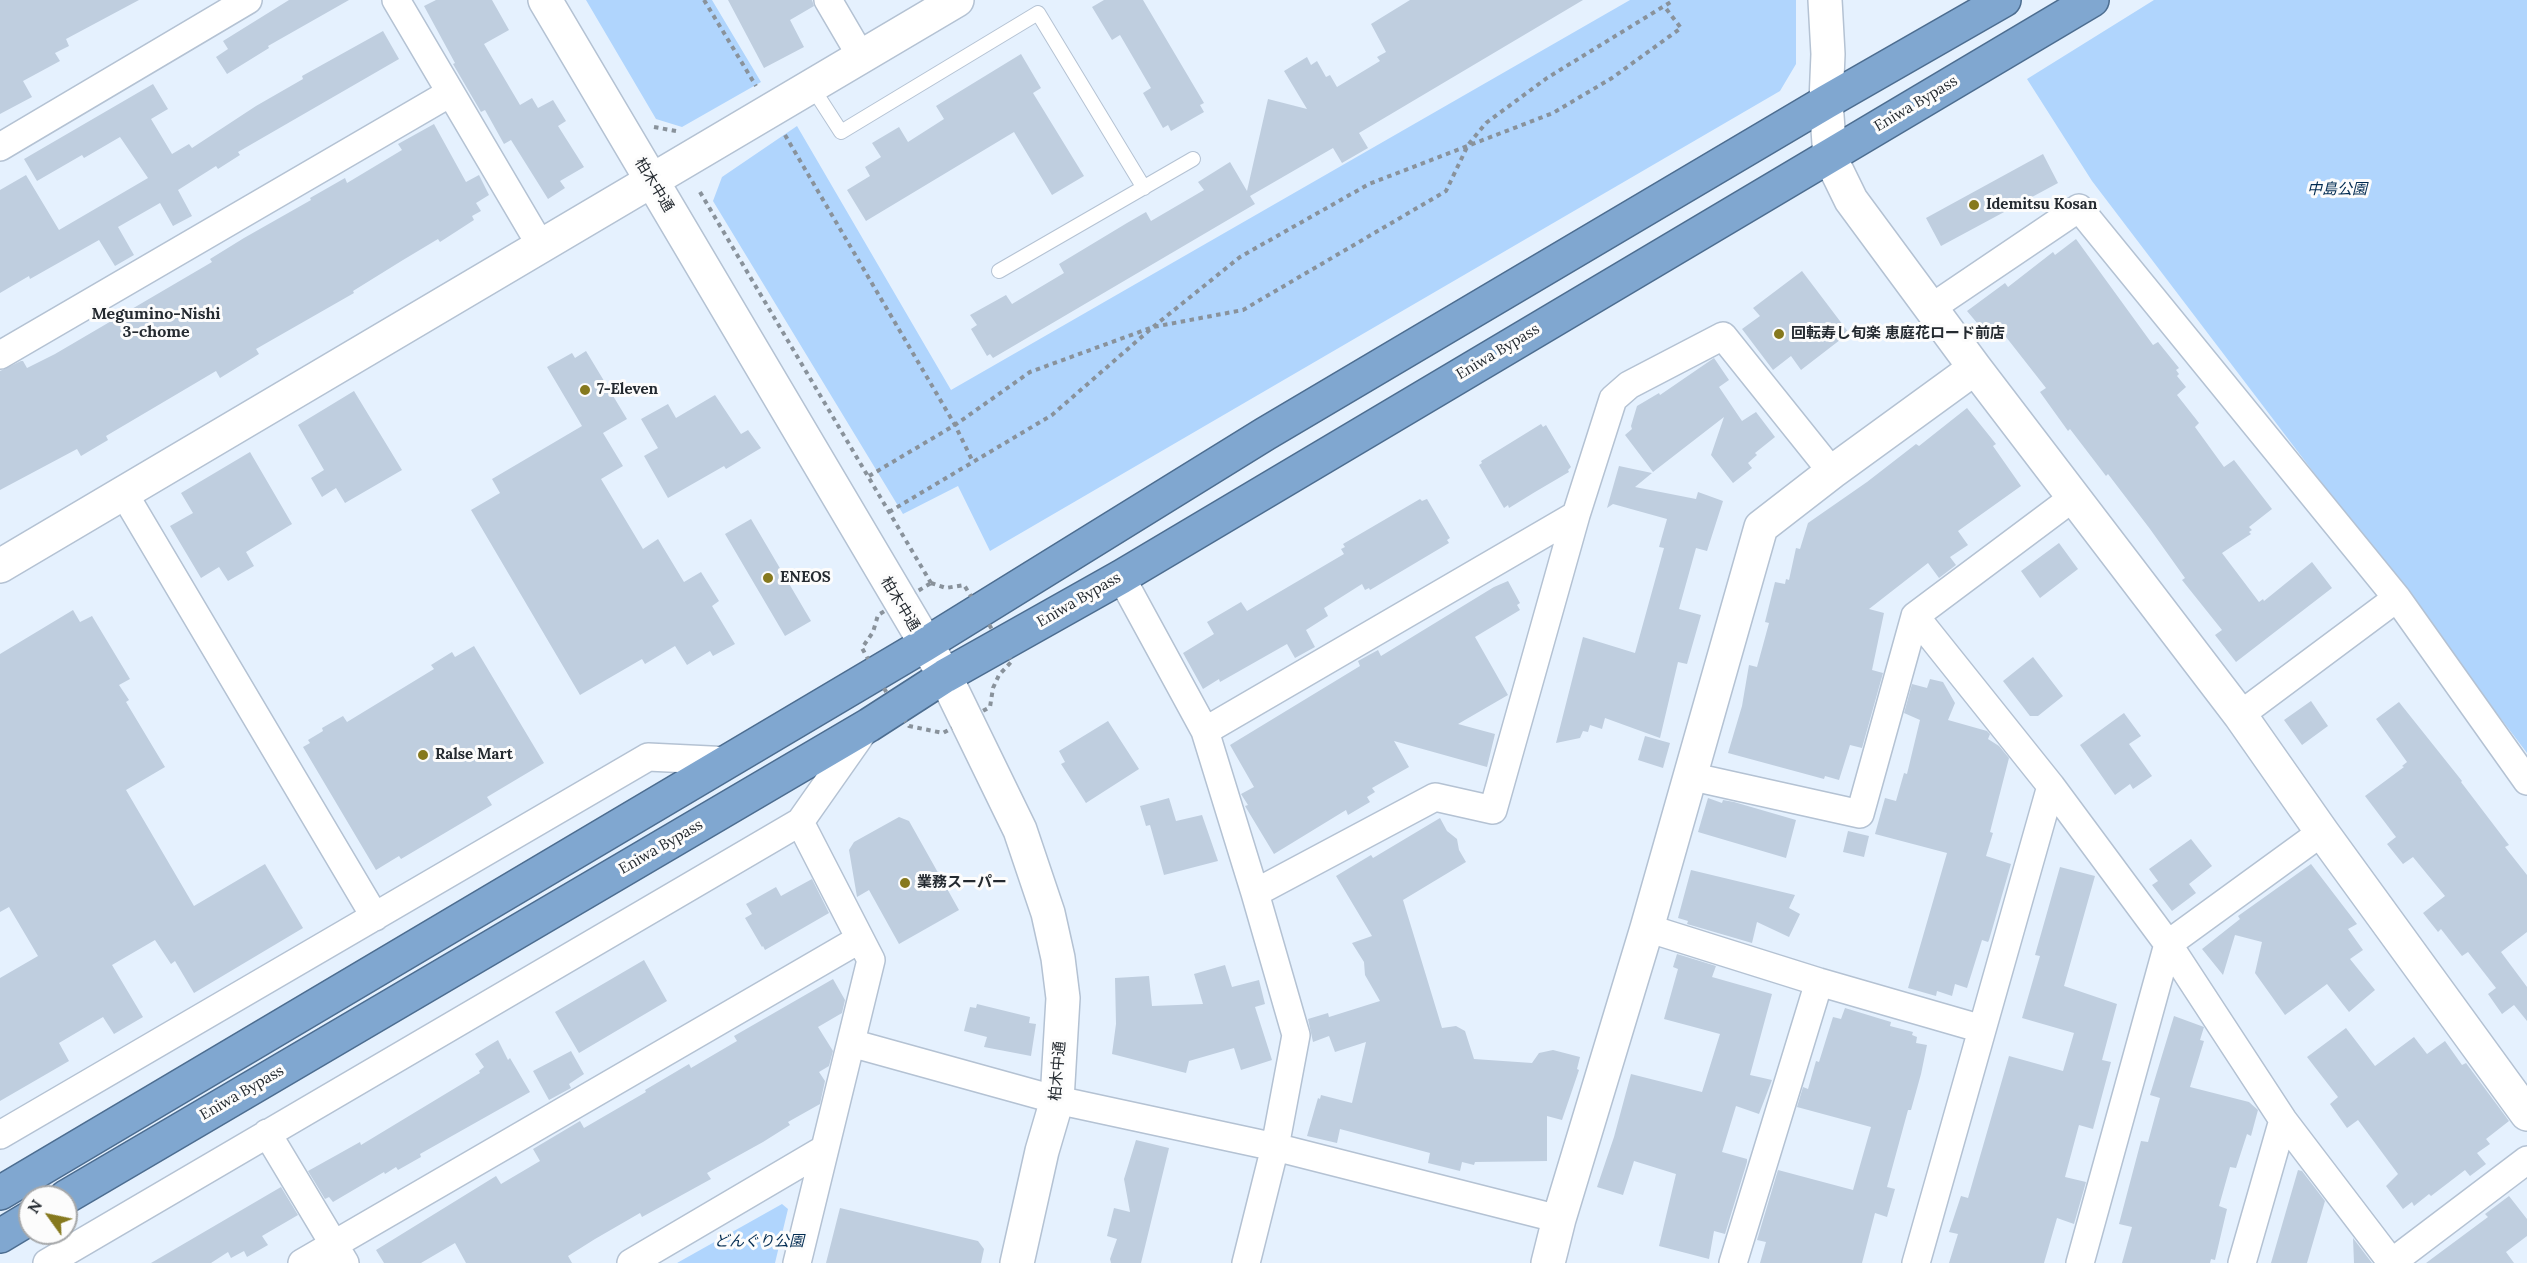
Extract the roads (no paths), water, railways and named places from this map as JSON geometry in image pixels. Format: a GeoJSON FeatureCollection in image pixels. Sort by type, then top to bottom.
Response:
{"type":"FeatureCollection","features":[{"type":"Feature","properties":{"kind":"highway"},"geometry":{"type":"LineString","coordinates":[[0,1193],[731,761],[924,645],[1264,434],[1826,102],[2004,0]]}},
{"type":"Feature","properties":{"kind":"highway","name":"Eniwa Bypass"},"geometry":{"type":"LineString","coordinates":[[78,1190],[869,725],[945,676],[1121,577],[2092,0]]}},
{"type":"Feature","properties":{"kind":"highway"},"geometry":{"type":"LineString","coordinates":[[0,1236],[18,1225]]}},
{"type":"Feature","properties":{"kind":"street"},"geometry":{"type":"LineString","coordinates":[[0,147],[248,0]]}},
{"type":"Feature","properties":{"kind":"street"},"geometry":{"type":"LineString","coordinates":[[396,0],[541,246]]}},
{"type":"Feature","properties":{"kind":"street","name":"柏木中通"},"geometry":{"type":"LineString","coordinates":[[545,0],[924,645],[945,676],[1020,830],[1048,913],[1058,958],[1063,998],[1057,1100],[1042,1151],[1017,1263]]}},
{"type":"Feature","properties":{"kind":"street"},"geometry":{"type":"LineString","coordinates":[[828,0],[862,58]]}},
{"type":"Feature","properties":{"kind":"street"},"geometry":{"type":"LineString","coordinates":[[0,566],[957,0]]}},
{"type":"Feature","properties":{"kind":"street"},"geometry":{"type":"LineString","coordinates":[[1825,0],[1828,54],[1826,102],[1830,157],[1851,201],[1975,368],[2240,715],[2527,1114]]}},
{"type":"Feature","properties":{"kind":"street"},"geometry":{"type":"LineString","coordinates":[[0,355],[450,93]]}},
{"type":"Feature","properties":{"kind":"street"},"geometry":{"type":"LineString","coordinates":[[1931,308],[2079,208],[2397,598],[2527,781]]}},
{"type":"Feature","properties":{"kind":"street"},"geometry":{"type":"LineString","coordinates":[[1255,893],[1435,797],[1493,810],[1576,515],[1613,399],[1629,385],[1723,336],[1832,472]]}},
{"type":"Feature","properties":{"kind":"street"},"geometry":{"type":"LineString","coordinates":[[1548,1263],[1559,1219],[1647,928],[1761,526],[1975,368]]}},
{"type":"Feature","properties":{"kind":"street"},"geometry":{"type":"LineString","coordinates":[[123,492],[375,917]]}},
{"type":"Feature","properties":{"kind":"street"},"geometry":{"type":"LineString","coordinates":[[1689,776],[1860,814],[1915,616],[2074,497]]}},
{"type":"Feature","properties":{"kind":"street"},"geometry":{"type":"LineString","coordinates":[[1205,731],[1576,515]]}},
{"type":"Feature","properties":{"kind":"street"},"geometry":{"type":"LineString","coordinates":[[1121,577],[1205,731],[1296,1035],[1275,1147],[1246,1263]]}},
{"type":"Feature","properties":{"kind":"street"},"geometry":{"type":"LineString","coordinates":[[2240,715],[2397,598]]}},
{"type":"Feature","properties":{"kind":"street"},"geometry":{"type":"LineString","coordinates":[[1915,616],[2051,786],[2168,944],[2283,1120],[2392,1263],[2527,1160]]}},
{"type":"Feature","properties":{"kind":"street"},"geometry":{"type":"LineString","coordinates":[[47,1263],[800,822],[869,725]]}},
{"type":"Feature","properties":{"kind":"street"},"geometry":{"type":"LineString","coordinates":[[0,1135],[648,757],[731,761]]}},
{"type":"Feature","properties":{"kind":"street"},"geometry":{"type":"LineString","coordinates":[[1916,1263],[2051,786]]}},
{"type":"Feature","properties":{"kind":"street"},"geometry":{"type":"LineString","coordinates":[[797,1263],[871,960],[800,822]]}},
{"type":"Feature","properties":{"kind":"street"},"geometry":{"type":"LineString","coordinates":[[2080,1263],[2168,944],[2322,832]]}},
{"type":"Feature","properties":{"kind":"street"},"geometry":{"type":"LineString","coordinates":[[1647,928],[1819,982],[1982,1029]]}},
{"type":"Feature","properties":{"kind":"street"},"geometry":{"type":"LineString","coordinates":[[302,1263],[339,1254],[860,939]]}},
{"type":"Feature","properties":{"kind":"street"},"geometry":{"type":"LineString","coordinates":[[1733,1263],[1819,982]]}},
{"type":"Feature","properties":{"kind":"street"},"geometry":{"type":"LineString","coordinates":[[851,1043],[1057,1100],[1275,1147],[1559,1219]]}},
{"type":"Feature","properties":{"kind":"street"},"geometry":{"type":"LineString","coordinates":[[2242,1263],[2283,1120]]}},
{"type":"Feature","properties":{"kind":"street"},"geometry":{"type":"LineString","coordinates":[[267,1133],[339,1254]]}},
{"type":"Feature","properties":{"kind":"street"},"geometry":{"type":"LineString","coordinates":[[631,1263],[823,1150]]}},
{"type":"Feature","properties":{"kind":"lane"},"geometry":{"type":"LineString","coordinates":[[812,87],[841,132],[1038,13],[1144,188]]}},
{"type":"Feature","properties":{"kind":"lane"},"geometry":{"type":"LineString","coordinates":[[999,271],[1193,159]]}},
{"type":"Feature","properties":{"kind":"place","name":"Idemitsu Kosan"},"geometry":{"type":"Point","coordinates":[1974,205]}},
{"type":"Feature","properties":{"kind":"place","name":"回転寿し旬楽 恵庭花ロード前店"},"geometry":{"type":"Point","coordinates":[1779,334]}},
{"type":"Feature","properties":{"kind":"place","name":"7-Eleven"},"geometry":{"type":"Point","coordinates":[585,390]}},
{"type":"Feature","properties":{"kind":"place","name":"ENEOS"},"geometry":{"type":"Point","coordinates":[768,578]}},
{"type":"Feature","properties":{"kind":"place","name":"Ralse Mart"},"geometry":{"type":"Point","coordinates":[423,755]}},
{"type":"Feature","properties":{"kind":"place","name":"業務スーパー"},"geometry":{"type":"Point","coordinates":[905,883]}},
{"type":"Feature","properties":{"kind":"district","name":"Megumino-Nishi 3-chome"},"geometry":{"type":"Point","coordinates":[156,323]}},
{"type":"Feature","properties":{"kind":"park label","name":"中島公園"},"geometry":{"type":"Point","coordinates":[2337,190]}},
{"type":"Feature","properties":{"kind":"park label","name":"どんぐり公園"},"geometry":{"type":"Point","coordinates":[759,1242]}}]}
